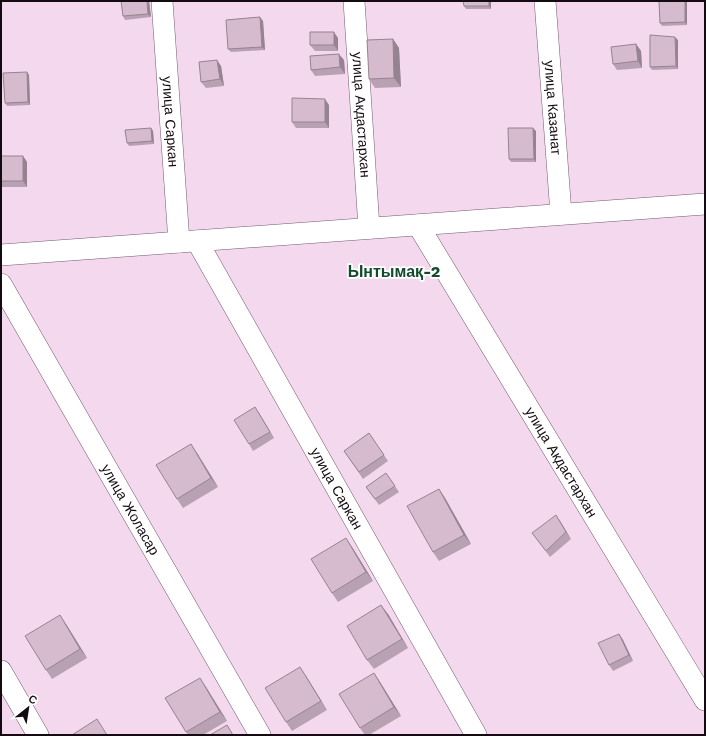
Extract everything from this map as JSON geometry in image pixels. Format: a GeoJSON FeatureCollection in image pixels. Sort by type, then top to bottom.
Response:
{"type":"FeatureCollection","features":[{"type":"Feature","properties":{"kind":"street","name":"улица Саркан"},"geometry":{"type":"LineString","coordinates":[[162,1],[188,242],[476,735]]}},
{"type":"Feature","properties":{"kind":"street","name":"улица Акдастархан"},"geometry":{"type":"LineString","coordinates":[[354,1],[369,228]]}},
{"type":"Feature","properties":{"kind":"street","name":"улица Казанат"},"geometry":{"type":"LineString","coordinates":[[545,1],[561,214]]}},
{"type":"Feature","properties":{"kind":"street"},"geometry":{"type":"LineString","coordinates":[[1,255],[705,204]]}},
{"type":"Feature","properties":{"kind":"street","name":"улица Акдастархан"},"geometry":{"type":"LineString","coordinates":[[418,225],[705,700]]}},
{"type":"Feature","properties":{"kind":"street","name":"улица Жоласар"},"geometry":{"type":"LineString","coordinates":[[1,284],[260,735]]}},
{"type":"Feature","properties":{"kind":"street"},"geometry":{"type":"LineString","coordinates":[[1,671],[38,735]]}},
{"type":"Feature","properties":{"kind":"building"},"geometry":{"type":"Polygon","coordinates":[[[121,1],[147,1],[148,14],[123,16],[121,1]]]}},
{"type":"Feature","properties":{"kind":"building"},"geometry":{"type":"Polygon","coordinates":[[[463,1],[489,1],[489,6],[464,6],[463,1]]]}},
{"type":"Feature","properties":{"kind":"building"},"geometry":{"type":"Polygon","coordinates":[[[659,1],[685,1],[685,22],[660,23],[659,1]]]}},
{"type":"Feature","properties":{"kind":"building"},"geometry":{"type":"Polygon","coordinates":[[[260,17],[262,47],[228,49],[226,20],[260,17]]]}},
{"type":"Feature","properties":{"kind":"building"},"geometry":{"type":"Polygon","coordinates":[[[310,32],[334,32],[334,45],[310,45],[310,32]]]}},
{"type":"Feature","properties":{"kind":"building"},"geometry":{"type":"Polygon","coordinates":[[[650,35],[675,37],[676,66],[650,67],[650,35]]]}},
{"type":"Feature","properties":{"kind":"building"},"geometry":{"type":"Polygon","coordinates":[[[393,39],[394,78],[369,79],[367,40],[393,39]]]}},
{"type":"Feature","properties":{"kind":"building"},"geometry":{"type":"Polygon","coordinates":[[[636,44],[638,61],[613,64],[611,47],[636,44]]]}},
{"type":"Feature","properties":{"kind":"building"},"geometry":{"type":"Polygon","coordinates":[[[339,54],[340,67],[311,70],[310,56],[339,54]]]}},
{"type":"Feature","properties":{"kind":"building"},"geometry":{"type":"Polygon","coordinates":[[[217,60],[220,79],[201,82],[199,62],[217,60]]]}},
{"type":"Feature","properties":{"kind":"building"},"geometry":{"type":"Polygon","coordinates":[[[27,72],[28,102],[5,103],[3,73],[27,72]]]}},
{"type":"Feature","properties":{"kind":"building"},"geometry":{"type":"Polygon","coordinates":[[[292,98],[325,99],[325,122],[292,122],[292,98]]]}},
{"type":"Feature","properties":{"kind":"building"},"geometry":{"type":"Polygon","coordinates":[[[151,128],[152,141],[127,143],[125,130],[151,128]]]}},
{"type":"Feature","properties":{"kind":"building"},"geometry":{"type":"Polygon","coordinates":[[[508,128],[533,128],[534,159],[509,159],[508,128]]]}},
{"type":"Feature","properties":{"kind":"building"},"geometry":{"type":"Polygon","coordinates":[[[1,156],[23,156],[23,181],[1,181],[1,156]]]}},
{"type":"Feature","properties":{"kind":"building"},"geometry":{"type":"Polygon","coordinates":[[[255,407],[270,432],[249,444],[234,420],[255,407]]]}},
{"type":"Feature","properties":{"kind":"building"},"geometry":{"type":"Polygon","coordinates":[[[369,433],[384,455],[359,472],[344,451],[369,433]]]}},
{"type":"Feature","properties":{"kind":"building"},"geometry":{"type":"Polygon","coordinates":[[[191,444],[211,478],[177,499],[156,465],[191,444]]]}},
{"type":"Feature","properties":{"kind":"building"},"geometry":{"type":"Polygon","coordinates":[[[386,473],[395,486],[375,499],[366,487],[386,473]]]}},
{"type":"Feature","properties":{"kind":"building"},"geometry":{"type":"Polygon","coordinates":[[[439,489],[464,535],[433,552],[407,506],[439,489]]]}},
{"type":"Feature","properties":{"kind":"building"},"geometry":{"type":"Polygon","coordinates":[[[556,515],[566,532],[546,551],[532,533],[556,515]]]}},
{"type":"Feature","properties":{"kind":"building"},"geometry":{"type":"Polygon","coordinates":[[[346,538],[366,572],[332,593],[311,559],[346,538]]]}},
{"type":"Feature","properties":{"kind":"building"},"geometry":{"type":"Polygon","coordinates":[[[381,605],[402,639],[367,660],[347,626],[381,605]]]}},
{"type":"Feature","properties":{"kind":"building"},"geometry":{"type":"Polygon","coordinates":[[[60,615],[80,649],[46,670],[25,636],[60,615]]]}},
{"type":"Feature","properties":{"kind":"building"},"geometry":{"type":"Polygon","coordinates":[[[619,634],[629,655],[609,665],[598,643],[619,634]]]}},
{"type":"Feature","properties":{"kind":"building"},"geometry":{"type":"Polygon","coordinates":[[[300,667],[321,701],[286,722],[265,688],[300,667]]]}},
{"type":"Feature","properties":{"kind":"building"},"geometry":{"type":"Polygon","coordinates":[[[374,673],[394,707],[360,728],[339,694],[374,673]]]}},
{"type":"Feature","properties":{"kind":"building"},"geometry":{"type":"Polygon","coordinates":[[[200,678],[220,712],[186,732],[165,698],[200,678]]]}},
{"type":"Feature","properties":{"kind":"building"},"geometry":{"type":"Polygon","coordinates":[[[97,719],[107,735],[72,735],[97,719]]]}},
{"type":"Feature","properties":{"kind":"building"},"geometry":{"type":"Polygon","coordinates":[[[227,725],[233,735],[210,735],[227,725]]]}},
{"type":"Feature","properties":{"kind":"district","name":"Ынтымақ-2"},"geometry":{"type":"Point","coordinates":[394,271]}}]}
